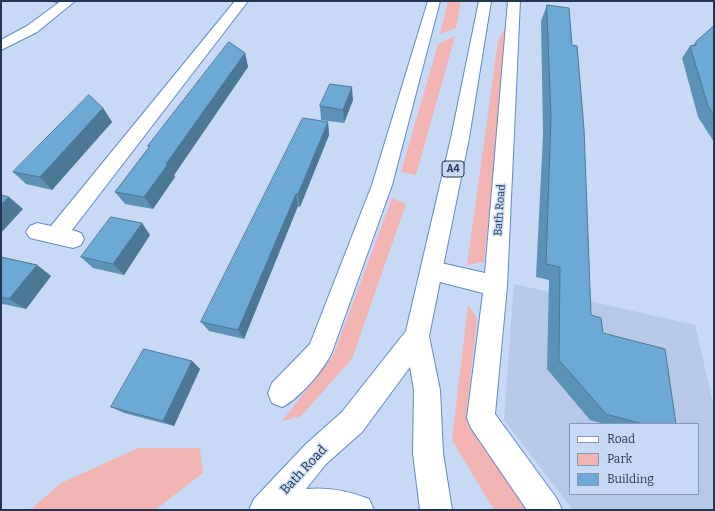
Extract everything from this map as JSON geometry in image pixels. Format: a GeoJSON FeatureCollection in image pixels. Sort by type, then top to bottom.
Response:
{"type":"FeatureCollection","features":[{"type":"Feature","properties":{"kind":"street"},"geometry":{"type":"LineString","coordinates":[[1,46],[32,29],[64,1]]}},
{"type":"Feature","properties":{"kind":"street"},"geometry":{"type":"LineString","coordinates":[[55,236],[242,1]]}},
{"type":"Feature","properties":{"kind":"street"},"geometry":{"type":"LineString","coordinates":[[282,393],[319,352],[382,185],[434,1]]}},
{"type":"Feature","properties":{"kind":"street","name":"Bath Road"},"geometry":{"type":"LineString","coordinates":[[436,510],[428,453],[429,444],[426,415],[427,390],[417,336],[432,271],[485,1]]}},
{"type":"Feature","properties":{"kind":"street","name":"Bath Road"},"geometry":{"type":"LineString","coordinates":[[514,1],[495,286],[485,364],[481,418],[546,510]]}},
{"type":"Feature","properties":{"kind":"street"},"geometry":{"type":"LineString","coordinates":[[432,271],[495,286]]}},
{"type":"Feature","properties":{"kind":"street","name":"Bath Road"},"geometry":{"type":"LineString","coordinates":[[266,510],[316,454],[352,422],[417,336]]}},
{"type":"Feature","properties":{"kind":"street"},"geometry":{"type":"LineString","coordinates":[[280,510],[315,504],[341,506],[358,510]]}},
{"type":"Feature","properties":{"kind":"shaded area"},"geometry":{"type":"Polygon","coordinates":[[[514,284],[695,325],[714,407],[714,510],[573,510],[504,420],[514,284]]]}},
{"type":"Feature","properties":{"kind":"green space"},"geometry":{"type":"Polygon","coordinates":[[[448,1],[461,1],[456,28],[440,34],[448,1]]]}},
{"type":"Feature","properties":{"kind":"green space"},"geometry":{"type":"Polygon","coordinates":[[[506,25],[509,32],[484,262],[467,265],[498,42],[506,25]]]}},
{"type":"Feature","properties":{"kind":"green space"},"geometry":{"type":"Polygon","coordinates":[[[455,36],[416,175],[401,172],[438,44],[455,36]]]}},
{"type":"Feature","properties":{"kind":"green space"},"geometry":{"type":"Polygon","coordinates":[[[392,198],[406,204],[352,359],[301,416],[282,421],[333,356],[392,198]]]}},
{"type":"Feature","properties":{"kind":"green space"},"geometry":{"type":"Polygon","coordinates":[[[468,305],[477,318],[466,417],[529,510],[494,510],[452,440],[468,305]]]}},
{"type":"Feature","properties":{"kind":"green space"},"geometry":{"type":"Polygon","coordinates":[[[138,448],[200,448],[203,473],[155,510],[30,510],[61,483],[138,448]]]}},
{"type":"Feature","properties":{"kind":"building"},"geometry":{"type":"Polygon","coordinates":[[[547,5],[569,8],[572,45],[577,46],[584,129],[591,315],[601,318],[603,333],[665,349],[676,423],[639,423],[606,414],[559,360],[560,267],[546,264],[551,118],[547,5]]]}},
{"type":"Feature","properties":{"kind":"building"},"geometry":{"type":"Polygon","coordinates":[[[714,26],[714,115],[708,106],[690,46],[696,45],[696,42],[714,26]]]}},
{"type":"Feature","properties":{"kind":"building"},"geometry":{"type":"Polygon","coordinates":[[[229,42],[245,53],[144,197],[115,192],[150,146],[148,146],[229,42]]]}},
{"type":"Feature","properties":{"kind":"building"},"geometry":{"type":"Polygon","coordinates":[[[330,84],[352,87],[343,110],[320,106],[330,84]]]}},
{"type":"Feature","properties":{"kind":"building"},"geometry":{"type":"Polygon","coordinates":[[[89,95],[103,108],[40,177],[13,172],[89,95]]]}},
{"type":"Feature","properties":{"kind":"building"},"geometry":{"type":"Polygon","coordinates":[[[303,118],[328,122],[238,330],[201,322],[303,118]]]}},
{"type":"Feature","properties":{"kind":"building"},"geometry":{"type":"Polygon","coordinates":[[[1,195],[9,197],[1,205],[1,195]]]}},
{"type":"Feature","properties":{"kind":"building"},"geometry":{"type":"Polygon","coordinates":[[[111,217],[142,223],[113,264],[81,257],[111,217]]]}},
{"type":"Feature","properties":{"kind":"building"},"geometry":{"type":"Polygon","coordinates":[[[1,257],[37,265],[9,299],[1,297],[1,257]]]}},
{"type":"Feature","properties":{"kind":"building"},"geometry":{"type":"Polygon","coordinates":[[[144,349],[192,361],[163,421],[111,407],[144,349]]]}}]}
